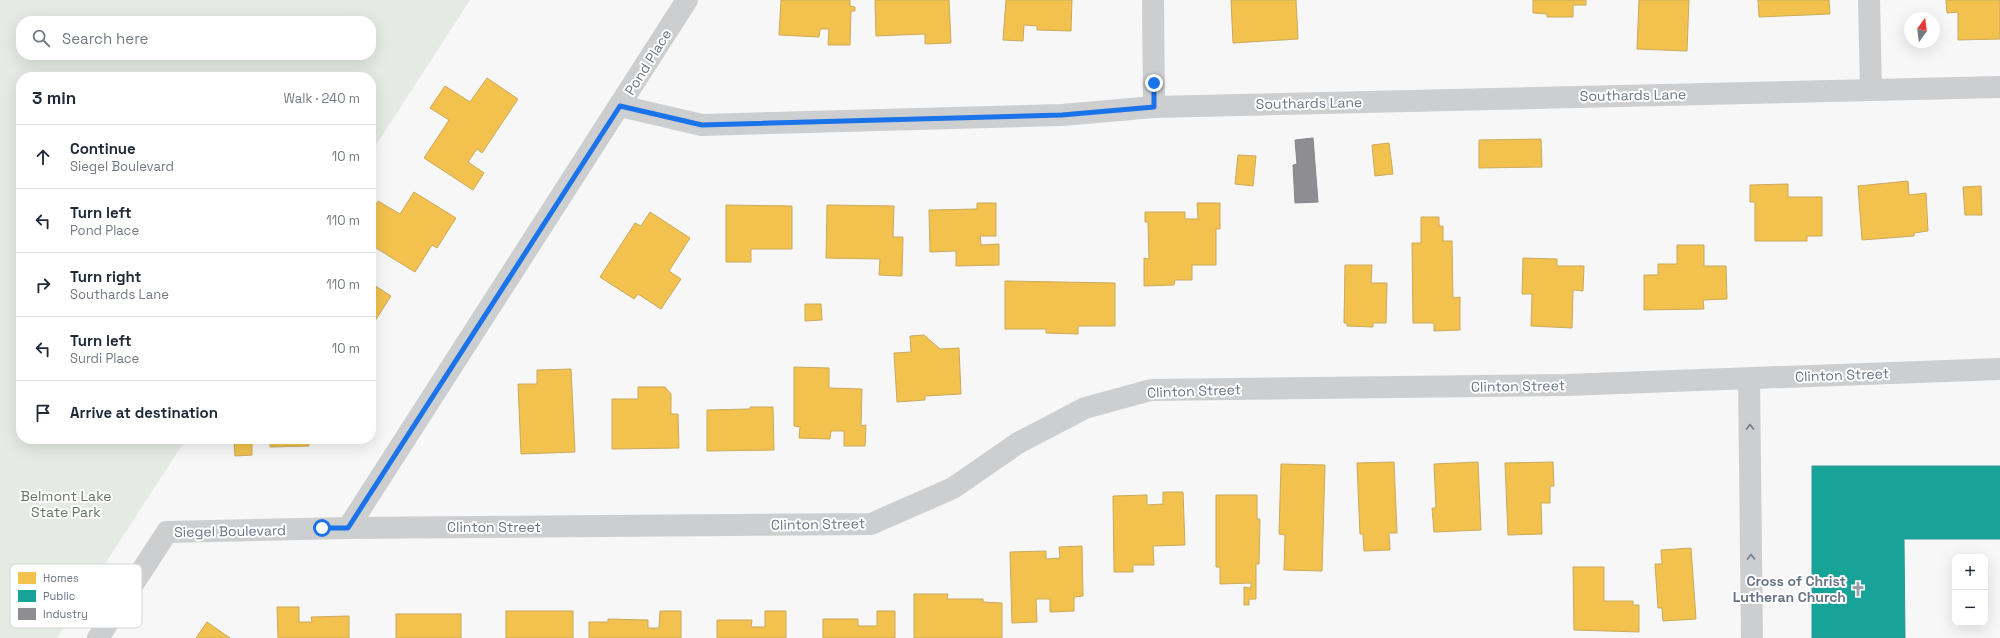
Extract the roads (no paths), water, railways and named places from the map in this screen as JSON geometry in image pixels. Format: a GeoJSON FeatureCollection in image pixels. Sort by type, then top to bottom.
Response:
{"type":"FeatureCollection","features":[{"type":"Feature","properties":{"kind":"street","name":"Pond Place"},"geometry":{"type":"LineString","coordinates":[[348,528],[687,0]]}},
{"type":"Feature","properties":{"kind":"street"},"geometry":{"type":"LineString","coordinates":[[1153,0],[1154,107]]}},
{"type":"Feature","properties":{"kind":"street"},"geometry":{"type":"LineString","coordinates":[[1869,0],[1871,90]]}},
{"type":"Feature","properties":{"kind":"street","name":"Southards Lane"},"geometry":{"type":"LineString","coordinates":[[620,106],[702,125],[1062,115],[1154,107],[2000,87]]}},
{"type":"Feature","properties":{"kind":"street","name":"Clinton Street"},"geometry":{"type":"LineString","coordinates":[[348,528],[871,524],[953,488],[1018,443],[1085,408],[1151,390],[1566,385],[2000,370]]}},
{"type":"Feature","properties":{"kind":"street"},"geometry":{"type":"LineString","coordinates":[[1749,379],[1752,638]]}},
{"type":"Feature","properties":{"kind":"street","name":"Siegel Boulevard"},"geometry":{"type":"LineString","coordinates":[[142,570],[167,532],[348,528]]}},
{"type":"Feature","properties":{"kind":"street","name":"Siegel Boulevard"},"geometry":{"type":"LineString","coordinates":[[98,638],[105,628]]}},
{"type":"Feature","properties":{"kind":"place","name":"Cross of Christ Lutheran Church"},"geometry":{"type":"Point","coordinates":[1858,589]}},
{"type":"Feature","properties":{"kind":"park label","name":"Belmont Lake State Park"},"geometry":{"type":"Point","coordinates":[66,504]}}]}
